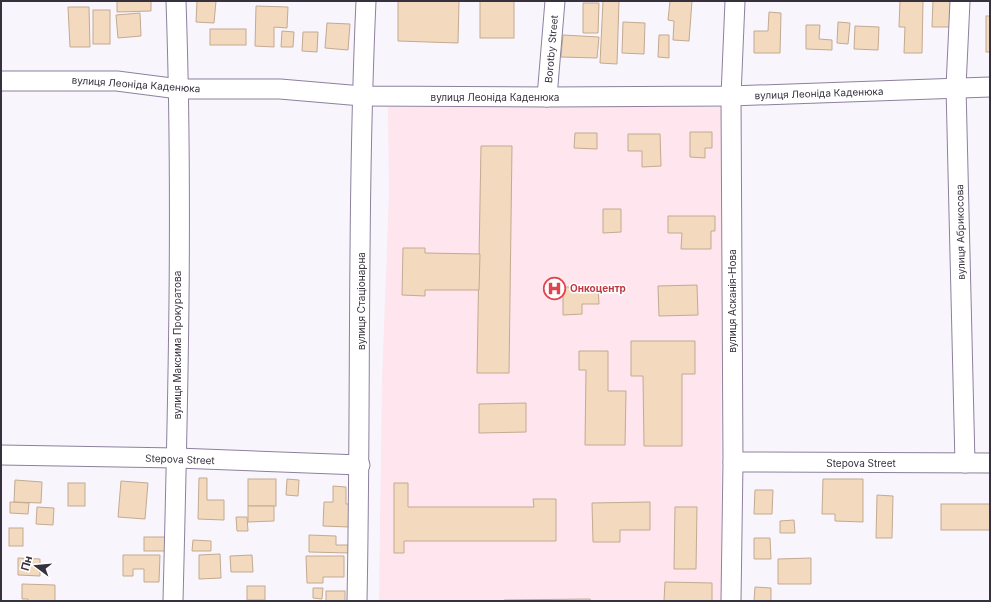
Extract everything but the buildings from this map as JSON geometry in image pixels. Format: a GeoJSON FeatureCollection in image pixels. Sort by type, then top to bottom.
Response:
{"type":"FeatureCollection","features":[{"type":"Feature","properties":{"kind":"street","name":"вулиця Максима Прокуратова"},"geometry":{"type":"LineString","coordinates":[[173,601],[176,458],[179,89],[176,1]]}},
{"type":"Feature","properties":{"kind":"street","name":"вулиця Стаціонарна"},"geometry":{"type":"LineString","coordinates":[[357,601],[360,465],[362,96],[366,1]]}},
{"type":"Feature","properties":{"kind":"street","name":"Borotby Street"},"geometry":{"type":"LineString","coordinates":[[547,97],[555,1]]}},
{"type":"Feature","properties":{"kind":"street","name":"вулиця Асканія-Нова"},"geometry":{"type":"LineString","coordinates":[[731,601],[733,462],[731,96],[736,1]]}},
{"type":"Feature","properties":{"kind":"street","name":"вулиця Абрикосова"},"geometry":{"type":"LineString","coordinates":[[960,1],[956,87],[965,463]]}},
{"type":"Feature","properties":{"kind":"street","name":"вулиця Леоніда Каденюка"},"geometry":{"type":"LineString","coordinates":[[1,81],[117,81],[179,89],[280,89],[362,96],[731,96],[990,87]]}},
{"type":"Feature","properties":{"kind":"street","name":"Stepova Street"},"geometry":{"type":"LineString","coordinates":[[1,455],[176,458],[360,465]]}},
{"type":"Feature","properties":{"kind":"street","name":"Stepova Street"},"geometry":{"type":"LineString","coordinates":[[733,462],[990,463]]}},
{"type":"Feature","properties":{"kind":"shaded area","name":"Онкоцентр"},"geometry":{"type":"Polygon","coordinates":[[[388,107],[722,107],[721,601],[379,601],[382,381],[389,195],[388,107]]]}},
{"type":"Feature","properties":{"kind":"place","name":"Онкоцентр"},"geometry":{"type":"Point","coordinates":[554,288]}}]}
